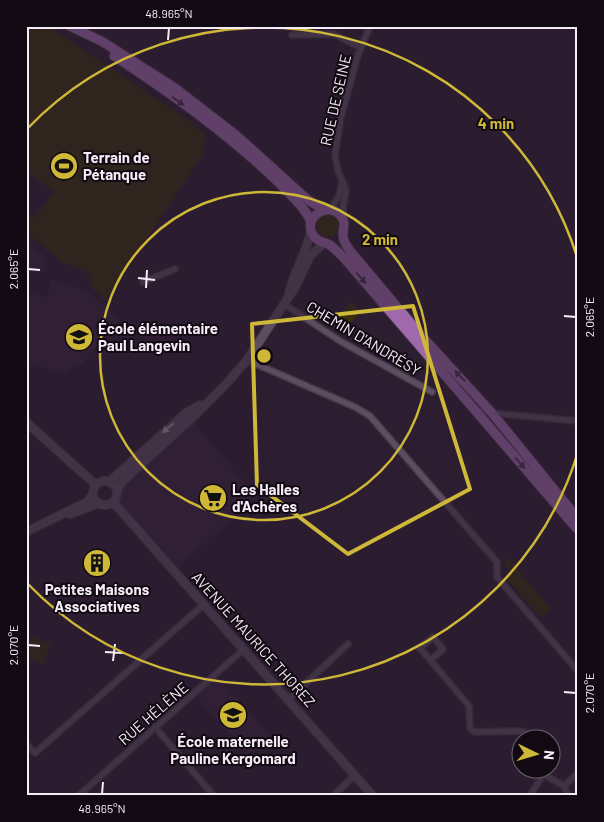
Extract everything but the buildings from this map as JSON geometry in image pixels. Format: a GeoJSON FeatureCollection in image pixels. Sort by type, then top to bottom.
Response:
{"type":"FeatureCollection","features":[{"type":"Feature","properties":{"kind":"main road"},"geometry":{"type":"LineString","coordinates":[[70,26],[195,113],[243,150],[300,204],[311,224],[314,236],[344,258],[578,530]]}},
{"type":"Feature","properties":{"kind":"main road"},"geometry":{"type":"LineString","coordinates":[[84,34],[103,42],[175,88],[236,135],[308,200],[340,214],[345,229],[343,234],[336,241],[325,243]]}},
{"type":"Feature","properties":{"kind":"main road"},"geometry":{"type":"LineString","coordinates":[[311,224],[316,214],[328,210]]}},
{"type":"Feature","properties":{"kind":"main road"},"geometry":{"type":"LineString","coordinates":[[343,234],[347,247],[351,252],[419,333],[492,413],[578,519]]}},
{"type":"Feature","properties":{"kind":"street","name":"RUE DE SEINE"},"geometry":{"type":"LineString","coordinates":[[343,219],[346,190],[336,163],[335,154],[341,117],[361,48],[370,26]]}},
{"type":"Feature","properties":{"kind":"street"},"geometry":{"type":"LineString","coordinates":[[292,35],[334,34],[361,48]]}},
{"type":"Feature","properties":{"kind":"street"},"geometry":{"type":"LineString","coordinates":[[328,210],[339,196],[342,181]]}},
{"type":"Feature","properties":{"kind":"street"},"geometry":{"type":"LineString","coordinates":[[289,295],[291,284],[308,243],[311,224]]}},
{"type":"Feature","properties":{"kind":"street"},"geometry":{"type":"LineString","coordinates":[[61,516],[84,510],[98,503],[106,505],[113,502],[123,480],[194,416],[247,360],[300,278],[310,256],[325,243]]}},
{"type":"Feature","properties":{"kind":"street"},"geometry":{"type":"LineString","coordinates":[[143,282],[175,269]]}},
{"type":"Feature","properties":{"kind":"street","name":"CHEMIN D'ANDRÉSY"},"geometry":{"type":"LineString","coordinates":[[284,304],[340,341],[432,392]]}},
{"type":"Feature","properties":{"kind":"street"},"geometry":{"type":"LineString","coordinates":[[247,360],[355,407],[370,416],[497,562],[497,577],[578,671]]}},
{"type":"Feature","properties":{"kind":"street"},"geometry":{"type":"LineString","coordinates":[[109,482],[186,413],[208,400]]}},
{"type":"Feature","properties":{"kind":"street"},"geometry":{"type":"LineString","coordinates":[[473,407],[492,413],[578,421]]}},
{"type":"Feature","properties":{"kind":"street"},"geometry":{"type":"LineString","coordinates":[[26,422],[96,485]]}},
{"type":"Feature","properties":{"kind":"street"},"geometry":{"type":"LineString","coordinates":[[26,532],[87,502],[93,494],[96,485],[100,482],[109,482],[117,490]]}},
{"type":"Feature","properties":{"kind":"street"},"geometry":{"type":"LineString","coordinates":[[93,494],[98,503]]}},
{"type":"Feature","properties":{"kind":"street","name":"AVENUE MAURICE THOREZ"},"geometry":{"type":"LineString","coordinates":[[113,502],[373,796]]}},
{"type":"Feature","properties":{"kind":"street"},"geometry":{"type":"LineString","coordinates":[[26,744],[35,753],[203,605]]}},
{"type":"Feature","properties":{"kind":"street"},"geometry":{"type":"LineString","coordinates":[[431,660],[443,649],[433,637],[420,648],[469,706],[470,728],[474,732],[512,731]]}},
{"type":"Feature","properties":{"kind":"street"},"geometry":{"type":"LineString","coordinates":[[289,699],[348,644]]}},
{"type":"Feature","properties":{"kind":"street","name":"RUE HÉLÈNE"},"geometry":{"type":"LineString","coordinates":[[78,796],[244,649]]}},
{"type":"Feature","properties":{"kind":"street"},"geometry":{"type":"LineString","coordinates":[[155,726],[214,796]]}},
{"type":"Feature","properties":{"kind":"street"},"geometry":{"type":"LineString","coordinates":[[564,786],[578,773]]}},
{"type":"Feature","properties":{"kind":"street"},"geometry":{"type":"LineString","coordinates":[[333,796],[356,775]]}},
{"type":"Feature","properties":{"kind":"street"},"geometry":{"type":"LineString","coordinates":[[530,796],[540,780]]}},
{"type":"Feature","properties":{"kind":"street"},"geometry":{"type":"LineString","coordinates":[[556,780],[564,786],[568,796]]}},
{"type":"Feature","properties":{"kind":"highlighted area"},"geometry":{"type":"Polygon","coordinates":[[[413,306],[470,489],[348,554],[257,485],[252,324],[413,306]]]}},
{"type":"Feature","properties":{"kind":"shaded area"},"geometry":{"type":"Polygon","coordinates":[[[26,26],[48,26],[184,117],[205,134],[203,154],[106,299],[89,284],[90,276],[80,268],[63,263],[30,235],[27,222],[31,215],[35,218],[54,191],[28,172],[26,173],[26,26]]]}},
{"type":"Feature","properties":{"kind":"shaded area"},"geometry":{"type":"Polygon","coordinates":[[[328,215],[336,218],[339,226],[336,234],[328,237],[320,234],[317,226],[320,218],[328,215]]]}},
{"type":"Feature","properties":{"kind":"shaded area"},"geometry":{"type":"Polygon","coordinates":[[[26,242],[48,260],[43,273],[26,269],[26,242]]]}},
{"type":"Feature","properties":{"kind":"shaded area"},"geometry":{"type":"Polygon","coordinates":[[[52,280],[84,290],[119,319],[81,365],[77,362],[66,374],[26,361],[26,313],[32,293],[47,298],[52,280]]]}},
{"type":"Feature","properties":{"kind":"shaded area"},"geometry":{"type":"Polygon","coordinates":[[[351,301],[361,311],[345,329],[334,321],[351,301]]]}},
{"type":"Feature","properties":{"kind":"shaded area"},"geometry":{"type":"Polygon","coordinates":[[[186,413],[254,494],[228,522],[174,571],[113,502],[115,478],[186,413]]]}},
{"type":"Feature","properties":{"kind":"shaded area"},"geometry":{"type":"Polygon","coordinates":[[[508,558],[551,609],[541,618],[506,578],[511,572],[503,563],[508,558]]]}},
{"type":"Feature","properties":{"kind":"shaded area"},"geometry":{"type":"Polygon","coordinates":[[[31,637],[51,644],[43,664],[26,658],[26,649],[31,637]]]}},
{"type":"Feature","properties":{"kind":"shaded area","name":"École maternelle Pauline Kergomard"},"geometry":{"type":"Polygon","coordinates":[[[218,677],[270,735],[249,754],[195,695],[218,677]]]}},
{"type":"Feature","properties":{"kind":"place","name":"Terrain de Pétanque"},"geometry":{"type":"Point","coordinates":[64,166]}},
{"type":"Feature","properties":{"kind":"place","name":"École élémentaire Paul Langevin"},"geometry":{"type":"Point","coordinates":[79,337]}},
{"type":"Feature","properties":{"kind":"place","name":"Les Halles d'Achères"},"geometry":{"type":"Point","coordinates":[213,498]}},
{"type":"Feature","properties":{"kind":"place","name":"Petites Maisons Associatives"},"geometry":{"type":"Point","coordinates":[97,563]}},
{"type":"Feature","properties":{"kind":"place","name":"École maternelle Pauline Kergomard"},"geometry":{"type":"Point","coordinates":[233,715]}}]}
